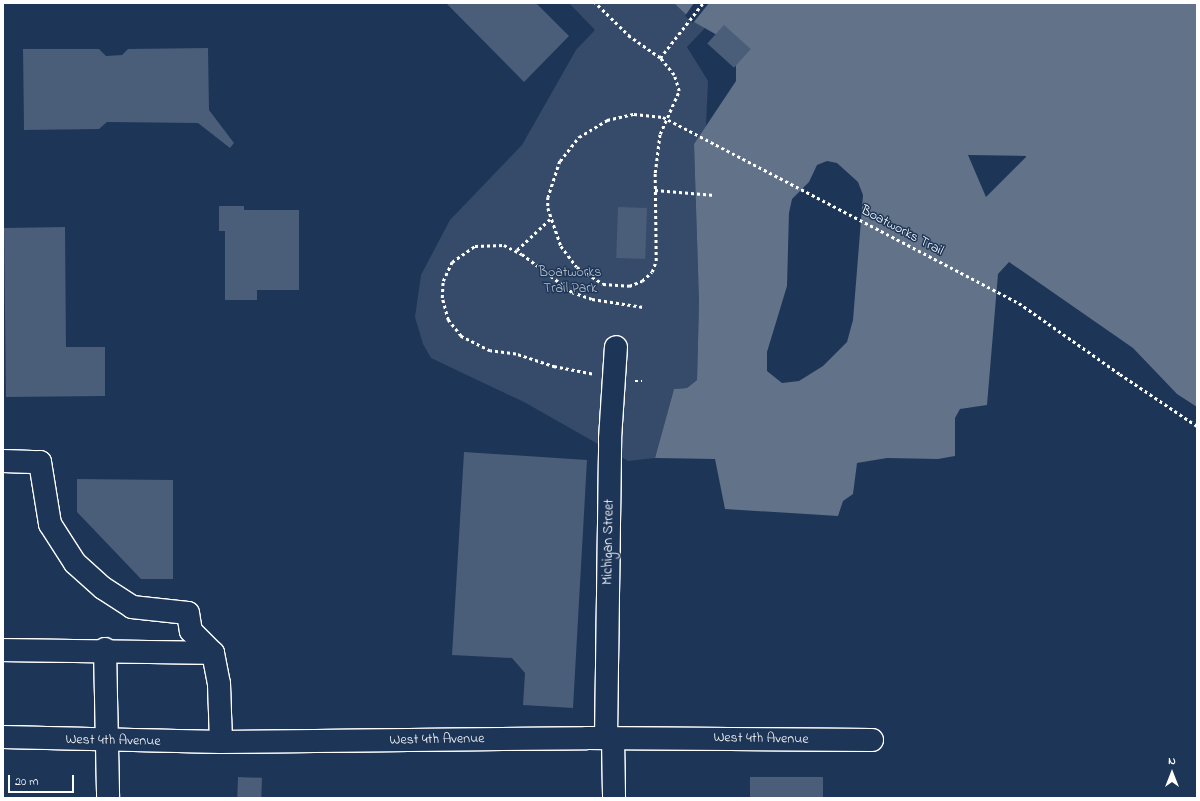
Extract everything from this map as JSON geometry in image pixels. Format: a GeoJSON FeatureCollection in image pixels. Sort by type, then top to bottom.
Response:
{"type":"FeatureCollection","features":[{"type":"Feature","properties":{"kind":"street","name":"Michigan Street"},"geometry":{"type":"LineString","coordinates":[[614,798],[610,738],[610,439],[616,347]]}},
{"type":"Feature","properties":{"kind":"street"},"geometry":{"type":"LineString","coordinates":[[3,461],[40,462],[50,524],[75,563],[103,588],[132,607],[188,613],[191,631],[213,653],[219,684],[221,742]]}},
{"type":"Feature","properties":{"kind":"street"},"geometry":{"type":"LineString","coordinates":[[3,650],[106,649],[213,653]]}},
{"type":"Feature","properties":{"kind":"street"},"geometry":{"type":"LineString","coordinates":[[106,649],[109,742],[108,798]]}},
{"type":"Feature","properties":{"kind":"street","name":"West 4th Avenue"},"geometry":{"type":"LineString","coordinates":[[3,737],[109,742],[610,738],[872,740]]}},
{"type":"Feature","properties":{"kind":"path","name":"Boatworks Trail"},"geometry":{"type":"LineString","coordinates":[[595,3],[630,37],[660,58],[674,75],[679,91],[660,134],[655,190],[656,261],[652,272],[642,281],[629,286],[603,284],[577,267],[561,246],[550,220],[548,197],[560,161],[579,137],[607,120],[634,114],[662,117],[1019,303],[1197,426]]}},
{"type":"Feature","properties":{"kind":"path"},"geometry":{"type":"LineString","coordinates":[[660,58],[702,3]]}},
{"type":"Feature","properties":{"kind":"path"},"geometry":{"type":"LineString","coordinates":[[655,190],[715,195]]}},
{"type":"Feature","properties":{"kind":"path"},"geometry":{"type":"LineString","coordinates":[[517,250],[550,220]]}},
{"type":"Feature","properties":{"kind":"path"},"geometry":{"type":"LineString","coordinates":[[642,381],[614,378],[490,351],[471,342],[454,329],[444,310],[442,291],[452,262],[467,250],[485,244],[504,245],[517,250],[572,292],[592,299],[644,307]]}},
{"type":"Feature","properties":{"kind":"green space","name":"Boatworks Trail Park"},"geometry":{"type":"Polygon","coordinates":[[[569,3],[674,3],[705,28],[687,47],[708,81],[706,126],[694,144],[699,302],[697,380],[687,388],[674,389],[655,458],[628,461],[524,402],[431,358],[423,344],[415,317],[421,275],[450,220],[522,145],[576,50],[595,30],[569,3]]]}},
{"type":"Feature","properties":{"kind":"shaded area"},"geometry":{"type":"Polygon","coordinates":[[[674,3],[1197,3],[1197,407],[1177,394],[1133,348],[1009,262],[998,274],[987,405],[960,409],[955,418],[955,456],[938,459],[887,458],[857,463],[853,494],[843,501],[838,516],[725,509],[715,459],[655,458],[674,389],[687,388],[697,380],[699,302],[694,144],[736,81],[736,64],[717,35],[694,22],[674,3]],[[968,155],[986,197],[1026,157],[1026,156],[968,155]],[[827,161],[817,165],[809,182],[792,199],[789,213],[787,286],[767,352],[767,371],[782,383],[799,381],[823,366],[847,342],[853,320],[863,195],[858,182],[837,163],[827,161]]]}},
{"type":"Feature","properties":{"kind":"pier"},"geometry":{"type":"Polygon","coordinates":[[[694,3],[709,3],[693,23],[685,16],[694,3]]]}},
{"type":"Feature","properties":{"kind":"building"},"geometry":{"type":"Polygon","coordinates":[[[446,3],[536,3],[569,36],[524,82],[446,3]]]}},
{"type":"Feature","properties":{"kind":"building"},"geometry":{"type":"Polygon","coordinates":[[[724,25],[751,49],[734,68],[707,44],[724,25]]]}},
{"type":"Feature","properties":{"kind":"building"},"geometry":{"type":"Polygon","coordinates":[[[208,48],[209,110],[234,143],[230,148],[198,123],[107,122],[99,129],[24,130],[23,49],[99,49],[106,56],[122,55],[128,49],[208,48]]]}},
{"type":"Feature","properties":{"kind":"building"},"geometry":{"type":"Polygon","coordinates":[[[219,206],[244,206],[244,210],[299,210],[299,290],[257,290],[257,300],[225,300],[225,231],[219,231],[219,206]]]}},
{"type":"Feature","properties":{"kind":"building"},"geometry":{"type":"Polygon","coordinates":[[[618,207],[647,208],[645,259],[616,258],[618,207]]]}},
{"type":"Feature","properties":{"kind":"building"},"geometry":{"type":"Polygon","coordinates":[[[65,227],[66,347],[105,347],[105,396],[6,397],[4,228],[65,227]]]}},
{"type":"Feature","properties":{"kind":"building"},"geometry":{"type":"Polygon","coordinates":[[[464,452],[587,460],[573,708],[523,705],[525,673],[512,658],[452,655],[464,452]]]}},
{"type":"Feature","properties":{"kind":"building"},"geometry":{"type":"Polygon","coordinates":[[[77,479],[173,480],[173,579],[141,579],[77,512],[77,479]]]}},
{"type":"Feature","properties":{"kind":"building"},"geometry":{"type":"Polygon","coordinates":[[[238,777],[262,778],[261,798],[237,798],[238,777]]]}},
{"type":"Feature","properties":{"kind":"building"},"geometry":{"type":"Polygon","coordinates":[[[750,777],[823,777],[823,798],[750,798],[750,777]]]}}]}
